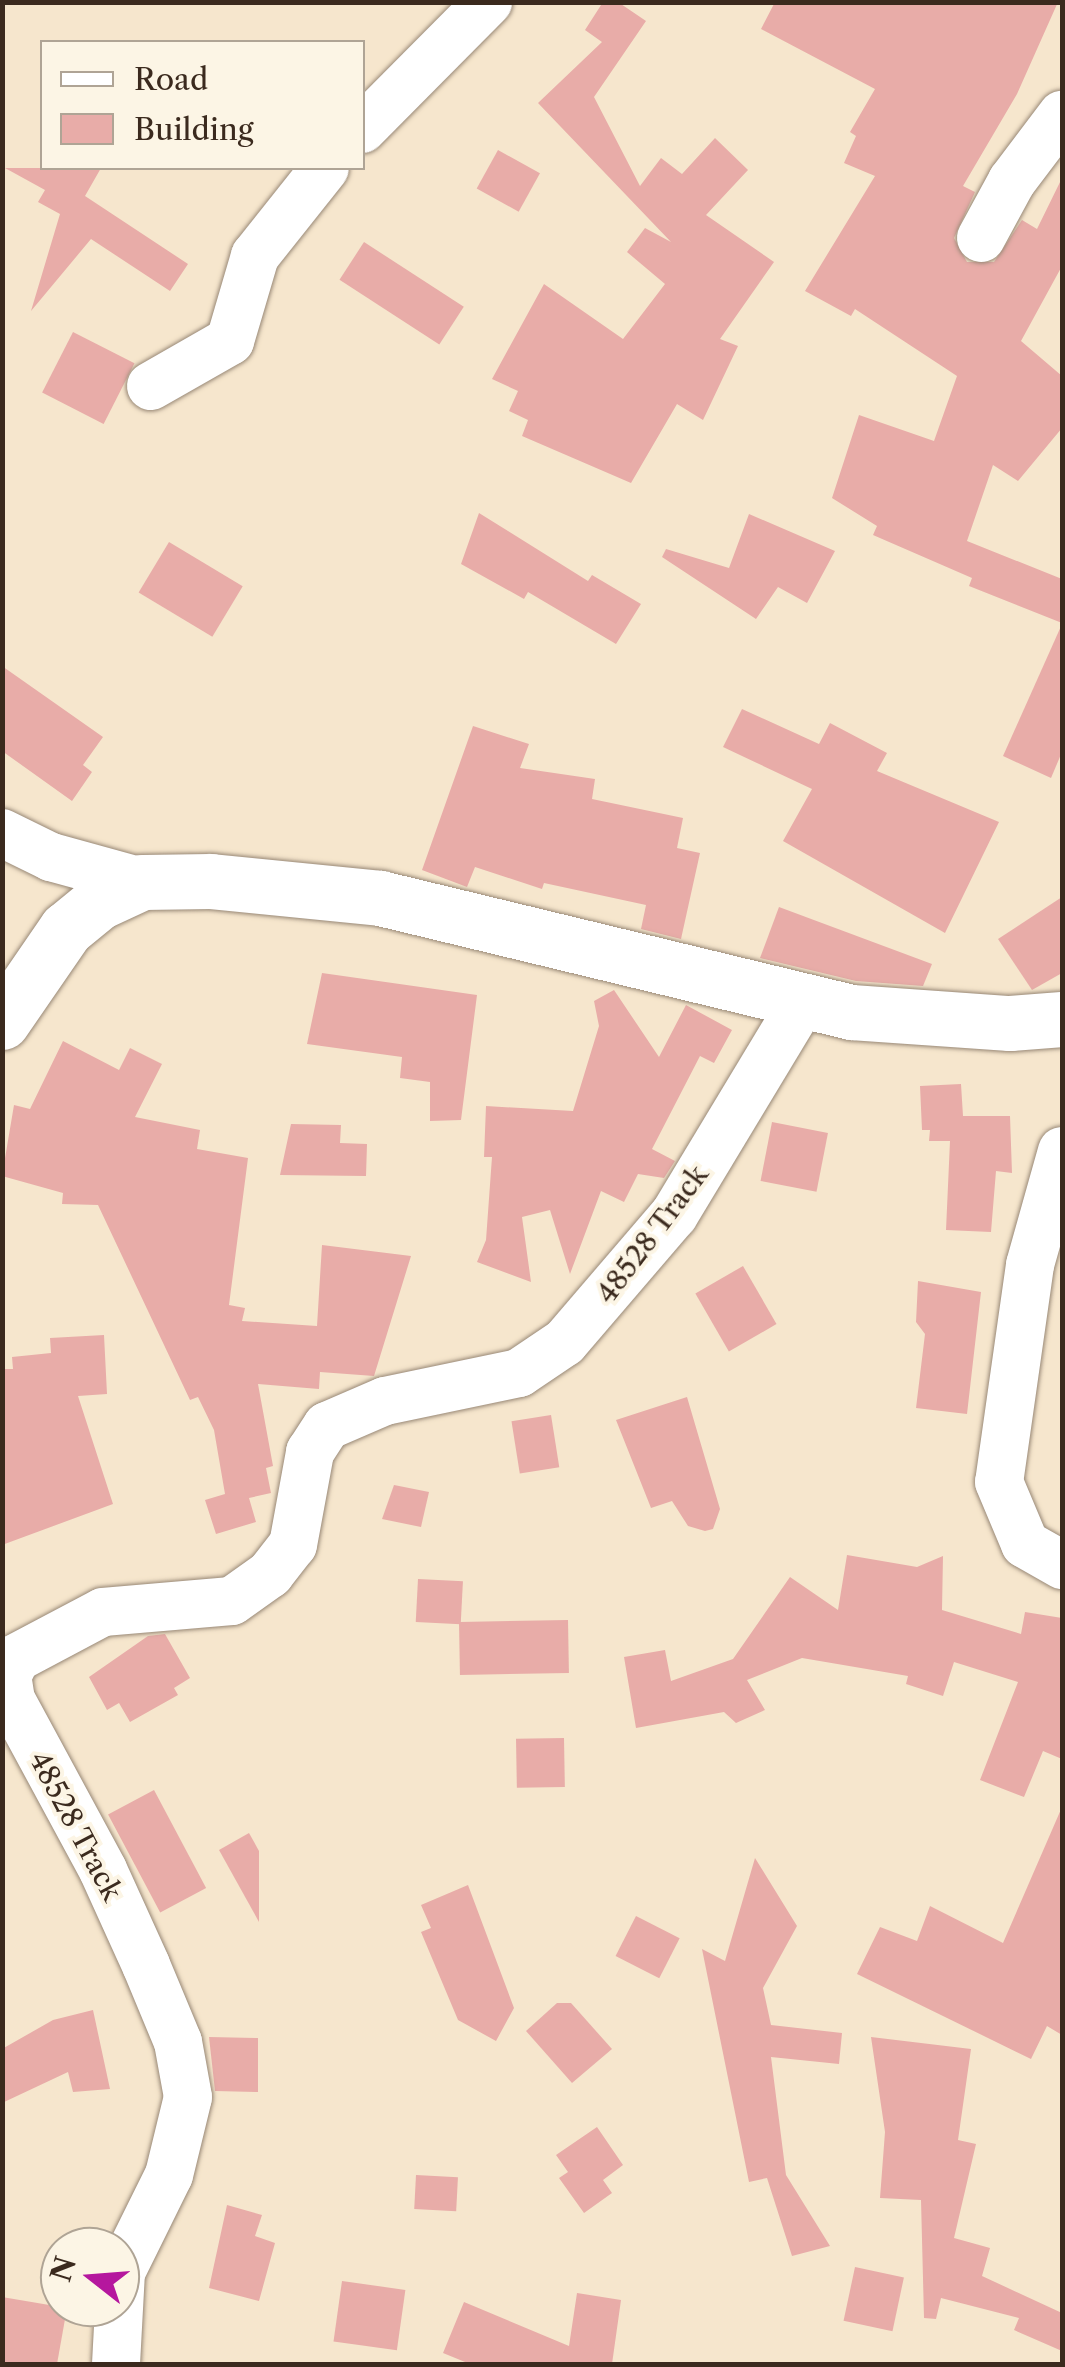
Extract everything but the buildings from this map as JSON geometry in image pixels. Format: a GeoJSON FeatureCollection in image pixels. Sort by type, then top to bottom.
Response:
{"type":"FeatureCollection","features":[{"type":"Feature","properties":{"kind":"street"},"geometry":{"type":"LineString","coordinates":[[365,126],[488,2]]}},
{"type":"Feature","properties":{"kind":"street"},"geometry":{"type":"LineString","coordinates":[[981,238],[1012,181],[1062,115]]}},
{"type":"Feature","properties":{"kind":"street"},"geometry":{"type":"LineString","coordinates":[[151,386],[230,341],[255,256],[324,170]]}},
{"type":"Feature","properties":{"kind":"street"},"geometry":{"type":"LineString","coordinates":[[2,833],[52,857],[142,882],[284,886],[380,898],[851,1012],[1053,1031]]}},
{"type":"Feature","properties":{"kind":"street"},"geometry":{"type":"LineString","coordinates":[[2,1022],[66,929],[100,902],[142,882]]}},
{"type":"Feature","properties":{"kind":"street","name":"48528 Track"},"geometry":{"type":"LineString","coordinates":[[116,2364],[121,2272],[169,2175],[188,2097],[178,2042],[146,1965],[103,1870],[11,1700],[7,1676],[16,1658],[102,1612],[232,1600],[270,1574],[293,1545],[310,1452],[327,1426],[385,1401],[519,1374],[565,1342],[674,1216],[803,1001]]}},
{"type":"Feature","properties":{"kind":"street"},"geometry":{"type":"LineString","coordinates":[[1062,1150],[1030,1264],[999,1482],[1025,1544],[1062,1565]]}}]}
